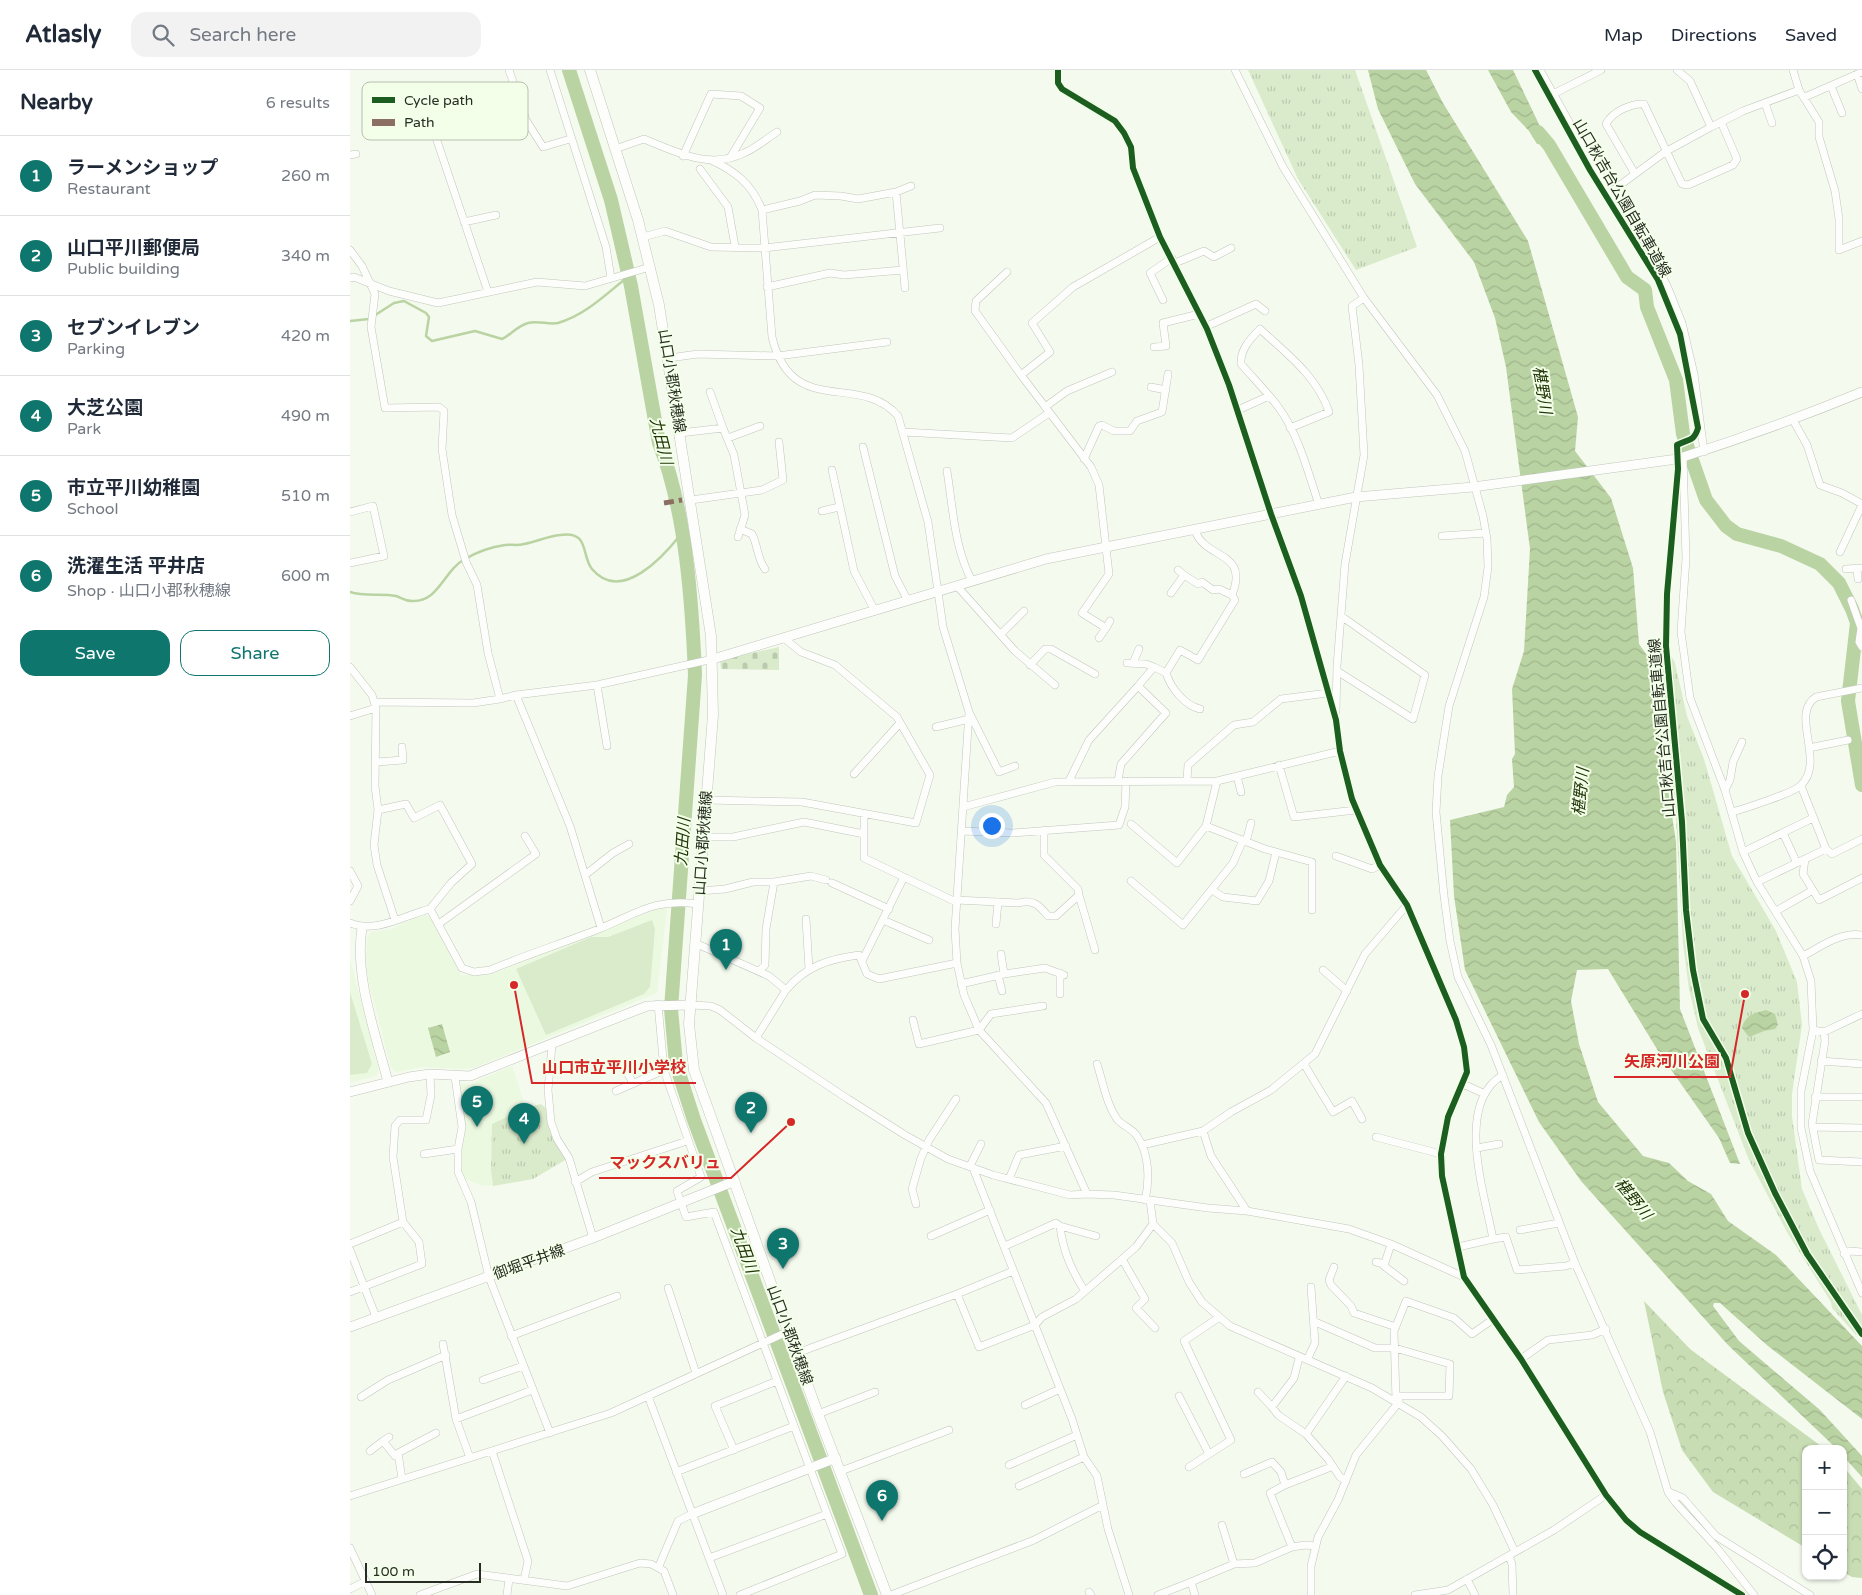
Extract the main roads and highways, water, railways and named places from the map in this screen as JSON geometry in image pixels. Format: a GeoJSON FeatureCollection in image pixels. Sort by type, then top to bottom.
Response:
{"type":"FeatureCollection","features":[{"type":"Feature","properties":{"kind":"main road","name":"山口小郡秋穂線"},"geometry":{"type":"LineString","coordinates":[[590,70],[642,237],[646,269],[669,358],[704,577],[713,715],[700,891],[694,904],[695,943],[685,1004],[694,1070],[735,1181],[785,1332],[797,1353],[832,1460],[841,1471],[887,1595]]}},
{"type":"Feature","properties":{"kind":"water","name":"椹野川"},"geometry":{"type":"Polygon","coordinates":[[[1368,70],[1426,70],[1443,103],[1528,241],[1578,417],[1575,451],[1611,498],[1633,568],[1639,644],[1649,658],[1655,717],[1662,749],[1676,842],[1680,1009],[1740,1164],[1730,1163],[1719,1138],[1660,1054],[1608,969],[1577,970],[1571,1001],[1579,1044],[1598,1102],[1643,1156],[1669,1163],[1688,1181],[1711,1194],[1728,1221],[1776,1255],[1862,1346],[1862,1419],[1768,1346],[1720,1303],[1714,1303],[1713,1306],[1739,1341],[1820,1410],[1862,1456],[1862,1477],[1847,1460],[1847,1445],[1833,1445],[1728,1345],[1581,1181],[1539,1122],[1465,970],[1454,896],[1450,820],[1504,807],[1507,795],[1514,787],[1512,759],[1515,754],[1512,689],[1524,651],[1530,549],[1506,367],[1495,318],[1474,262],[1415,184],[1378,109],[1368,70]]]}},
{"type":"Feature","properties":{"kind":"water"},"geometry":{"type":"Polygon","coordinates":[[[1488,70],[1513,70],[1549,145],[1537,144],[1529,131],[1511,112],[1488,70]]]}},
{"type":"Feature","properties":{"kind":"water"},"geometry":{"type":"Polygon","coordinates":[[[1766,1010],[1775,1014],[1778,1025],[1775,1029],[1749,1037],[1742,1028],[1745,1020],[1754,1014],[1766,1010]]]}},
{"type":"Feature","properties":{"kind":"water"},"geometry":{"type":"Polygon","coordinates":[[[442,1024],[450,1052],[436,1057],[428,1028],[442,1024]]]}},
{"type":"Feature","properties":{"kind":"waterway","name":"九田川"},"geometry":{"type":"LineString","coordinates":[[569,70],[611,200],[631,286],[659,443],[676,498],[686,557],[695,675],[671,1009],[676,1064],[694,1120],[871,1595]]}},
{"type":"Feature","properties":{"kind":"waterway"},"geometry":{"type":"LineString","coordinates":[[1538,132],[1549,145],[1627,277],[1645,290],[1647,307],[1676,380],[1683,434],[1706,500],[1726,526],[1737,534],[1781,546],[1820,564],[1839,583],[1852,609],[1857,623],[1848,701],[1862,785]]}},
{"type":"Feature","properties":{"kind":"waterway"},"geometry":{"type":"LineString","coordinates":[[350,321],[369,319],[394,303],[404,301],[426,313],[429,317],[426,336],[432,341],[475,331],[502,339],[528,323],[558,323],[578,315],[629,276]]}},
{"type":"Feature","properties":{"kind":"waterway"},"geometry":{"type":"LineString","coordinates":[[350,592],[396,596],[409,601],[421,600],[436,591],[460,562],[474,554],[489,548],[521,545],[570,534],[580,540],[592,569],[603,578],[616,581],[628,579],[641,573],[653,564],[681,534]]}},
{"type":"Feature","properties":{"kind":"place","name":"ラーメンショップ"},"geometry":{"type":"Point","coordinates":[726,970]}},
{"type":"Feature","properties":{"kind":"place","name":"山口市立平川小学校"},"geometry":{"type":"Point","coordinates":[514,985]}},
{"type":"Feature","properties":{"kind":"place","name":"矢原河川公園"},"geometry":{"type":"Point","coordinates":[1745,994]}},
{"type":"Feature","properties":{"kind":"place","name":"マックスバリュ"},"geometry":{"type":"Point","coordinates":[791,1122]}},
{"type":"Feature","properties":{"kind":"place","name":"市立平川幼稚園"},"geometry":{"type":"Point","coordinates":[477,1127]}},
{"type":"Feature","properties":{"kind":"place","name":"山口平川郵便局"},"geometry":{"type":"Point","coordinates":[751,1133]}},
{"type":"Feature","properties":{"kind":"place","name":"大芝公園"},"geometry":{"type":"Point","coordinates":[524,1144]}},
{"type":"Feature","properties":{"kind":"place","name":"セブンイレブン"},"geometry":{"type":"Point","coordinates":[783,1269]}},
{"type":"Feature","properties":{"kind":"place","name":"洗濯生活 平井店"},"geometry":{"type":"Point","coordinates":[882,1521]}}]}
